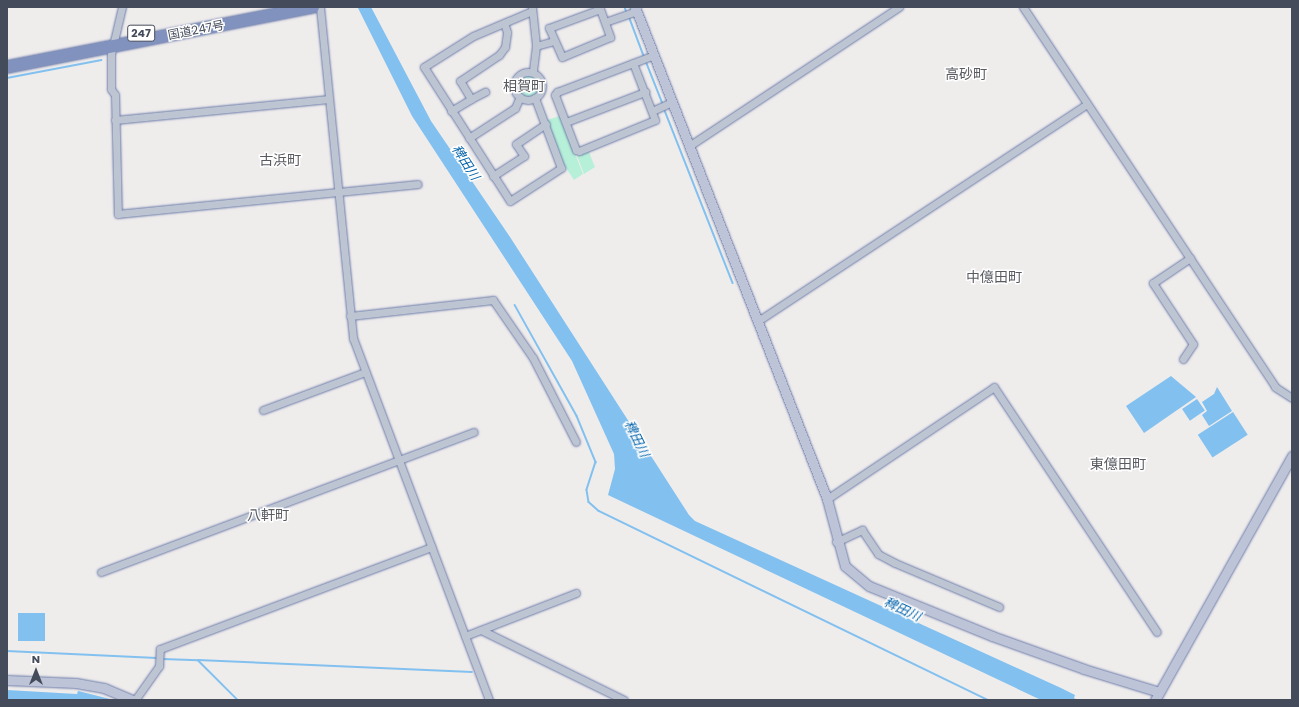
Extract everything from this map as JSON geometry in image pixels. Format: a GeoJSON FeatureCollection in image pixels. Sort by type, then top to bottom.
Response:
{"type":"FeatureCollection","features":[{"type":"Feature","properties":{"kind":"highway","name":"国道247号"},"geometry":{"type":"LineString","coordinates":[[7,66],[276,7]]}},
{"type":"Feature","properties":{"kind":"highway","name":"国道247号"},"geometry":{"type":"LineString","coordinates":[[7,59],[115,42],[313,7]]}},
{"type":"Feature","properties":{"kind":"street"},"geometry":{"type":"LineString","coordinates":[[122,7],[111,54],[111,89],[115,95],[118,214],[418,184]]}},
{"type":"Feature","properties":{"kind":"street"},"geometry":{"type":"LineString","coordinates":[[320,7],[353,338],[489,700]]}},
{"type":"Feature","properties":{"kind":"street"},"geometry":{"type":"LineString","coordinates":[[689,146],[899,7]]}},
{"type":"Feature","properties":{"kind":"street"},"geometry":{"type":"LineString","coordinates":[[1023,7],[1275,387],[1292,398]]}},
{"type":"Feature","properties":{"kind":"street"},"geometry":{"type":"LineString","coordinates":[[533,72],[536,46],[532,9],[473,36],[424,67],[510,201],[561,168],[546,124],[535,98]]}},
{"type":"Feature","properties":{"kind":"street"},"geometry":{"type":"LineString","coordinates":[[600,9],[604,22],[610,36],[562,57],[549,28],[600,9]]}},
{"type":"Feature","properties":{"kind":"street"},"geometry":{"type":"LineString","coordinates":[[604,22],[632,11],[667,105],[689,146],[827,499],[836,542],[844,566],[865,587],[1157,696],[1292,456]]}},
{"type":"Feature","properties":{"kind":"street"},"geometry":{"type":"LineString","coordinates":[[471,99],[460,81],[500,55],[507,40],[504,23]]}},
{"type":"Feature","properties":{"kind":"street"},"geometry":{"type":"LineString","coordinates":[[536,46],[554,40]]}},
{"type":"Feature","properties":{"kind":"street"},"geometry":{"type":"LineString","coordinates":[[633,63],[652,111],[654,122],[579,151],[576,150],[555,95],[557,92],[648,57]]}},
{"type":"Feature","properties":{"kind":"street"},"geometry":{"type":"LineString","coordinates":[[524,72],[533,72],[540,78],[542,87],[535,98],[526,99],[520,97],[514,87],[517,78],[524,72]]}},
{"type":"Feature","properties":{"kind":"street"},"geometry":{"type":"LineString","coordinates":[[452,111],[484,92]]}},
{"type":"Feature","properties":{"kind":"street"},"geometry":{"type":"LineString","coordinates":[[566,122],[645,92]]}},
{"type":"Feature","properties":{"kind":"street"},"geometry":{"type":"LineString","coordinates":[[469,138],[515,108],[520,97]]}},
{"type":"Feature","properties":{"kind":"street"},"geometry":{"type":"LineString","coordinates":[[115,120],[329,99]]}},
{"type":"Feature","properties":{"kind":"street"},"geometry":{"type":"LineString","coordinates":[[758,321],[1087,104]]}},
{"type":"Feature","properties":{"kind":"street"},"geometry":{"type":"LineString","coordinates":[[652,111],[667,105]]}},
{"type":"Feature","properties":{"kind":"street"},"geometry":{"type":"LineString","coordinates":[[493,176],[524,156],[516,144],[546,124]]}},
{"type":"Feature","properties":{"kind":"street"},"geometry":{"type":"LineString","coordinates":[[1183,359],[1193,344],[1153,283],[1190,258]]}},
{"type":"Feature","properties":{"kind":"street"},"geometry":{"type":"LineString","coordinates":[[350,316],[493,300],[533,358],[576,442]]}},
{"type":"Feature","properties":{"kind":"street"},"geometry":{"type":"LineString","coordinates":[[263,410],[365,372]]}},
{"type":"Feature","properties":{"kind":"street"},"geometry":{"type":"LineString","coordinates":[[827,499],[994,387],[1157,632]]}},
{"type":"Feature","properties":{"kind":"street"},"geometry":{"type":"LineString","coordinates":[[101,572],[398,459],[474,432]]}},
{"type":"Feature","properties":{"kind":"street"},"geometry":{"type":"LineString","coordinates":[[836,542],[862,530],[878,554],[895,564],[999,607]]}},
{"type":"Feature","properties":{"kind":"street"},"geometry":{"type":"LineString","coordinates":[[7,680],[88,685],[133,700],[159,666],[160,649],[431,547]]}},
{"type":"Feature","properties":{"kind":"street"},"geometry":{"type":"LineString","coordinates":[[464,636],[576,593]]}},
{"type":"Feature","properties":{"kind":"street"},"geometry":{"type":"LineString","coordinates":[[481,630],[624,700]]}},
{"type":"Feature","properties":{"kind":"green space"},"geometry":{"type":"Polygon","coordinates":[[[528,73],[533,74],[539,80],[539,90],[533,96],[528,97],[523,96],[517,90],[516,85],[517,80],[523,74],[528,73]]]}},
{"type":"Feature","properties":{"kind":"green space"},"geometry":{"type":"Polygon","coordinates":[[[560,116],[583,174],[574,180],[564,165],[547,120],[560,116]]]}},
{"type":"Feature","properties":{"kind":"green space"},"geometry":{"type":"Polygon","coordinates":[[[588,150],[595,167],[584,174],[577,156],[588,150]]]}},
{"type":"Feature","properties":{"kind":"water","name":"稗田川"},"geometry":{"type":"Polygon","coordinates":[[[371,7],[431,121],[510,237],[689,515],[695,521],[1061,688],[1075,695],[1074,698],[1077,700],[1041,700],[608,495],[615,469],[614,454],[572,361],[412,116],[358,8],[371,7]]]}},
{"type":"Feature","properties":{"kind":"water"},"geometry":{"type":"Polygon","coordinates":[[[1171,376],[1196,397],[1144,433],[1126,406],[1171,376]]]}},
{"type":"Feature","properties":{"kind":"water"},"geometry":{"type":"Polygon","coordinates":[[[1217,387],[1232,411],[1209,426],[1202,415],[1207,411],[1202,402],[1214,394],[1217,387]]]}},
{"type":"Feature","properties":{"kind":"water"},"geometry":{"type":"Polygon","coordinates":[[[1197,399],[1205,411],[1190,421],[1182,409],[1197,399]]]}},
{"type":"Feature","properties":{"kind":"water"},"geometry":{"type":"Polygon","coordinates":[[[1233,412],[1248,435],[1212,458],[1198,435],[1233,412]]]}},
{"type":"Feature","properties":{"kind":"water"},"geometry":{"type":"Polygon","coordinates":[[[18,613],[45,613],[45,641],[18,641],[18,613]]]}},
{"type":"Feature","properties":{"kind":"water"},"geometry":{"type":"Polygon","coordinates":[[[7,690],[77,694],[78,691],[114,700],[7,700],[7,690]]]}},
{"type":"Feature","properties":{"kind":"waterway"},"geometry":{"type":"LineString","coordinates":[[625,7],[627,13]]}},
{"type":"Feature","properties":{"kind":"waterway"},"geometry":{"type":"LineString","coordinates":[[629,16],[644,56]]}},
{"type":"Feature","properties":{"kind":"waterway"},"geometry":{"type":"LineString","coordinates":[[7,78],[101,60]]}},
{"type":"Feature","properties":{"kind":"waterway"},"geometry":{"type":"LineString","coordinates":[[646,61],[663,104]]}},
{"type":"Feature","properties":{"kind":"waterway"},"geometry":{"type":"LineString","coordinates":[[664,108],[733,283]]}},
{"type":"Feature","properties":{"kind":"waterway"},"geometry":{"type":"LineString","coordinates":[[515,305],[577,416],[596,462],[587,490],[589,502],[599,511],[989,700]]}},
{"type":"Feature","properties":{"kind":"waterway"},"geometry":{"type":"LineString","coordinates":[[7,651],[157,658]]}},
{"type":"Feature","properties":{"kind":"waterway"},"geometry":{"type":"LineString","coordinates":[[163,659],[198,660],[238,700]]}},
{"type":"Feature","properties":{"kind":"waterway"},"geometry":{"type":"LineString","coordinates":[[198,660],[472,672]]}},
{"type":"Feature","properties":{"kind":"district","name":"高砂町"},"geometry":{"type":"Point","coordinates":[966,74]}},
{"type":"Feature","properties":{"kind":"district","name":"相賀町"},"geometry":{"type":"Point","coordinates":[524,86]}},
{"type":"Feature","properties":{"kind":"district","name":"古浜町"},"geometry":{"type":"Point","coordinates":[280,160]}},
{"type":"Feature","properties":{"kind":"district","name":"中億田町"},"geometry":{"type":"Point","coordinates":[994,277]}},
{"type":"Feature","properties":{"kind":"district","name":"東億田町"},"geometry":{"type":"Point","coordinates":[1118,464]}},
{"type":"Feature","properties":{"kind":"district","name":"八軒町"},"geometry":{"type":"Point","coordinates":[268,515]}}]}
